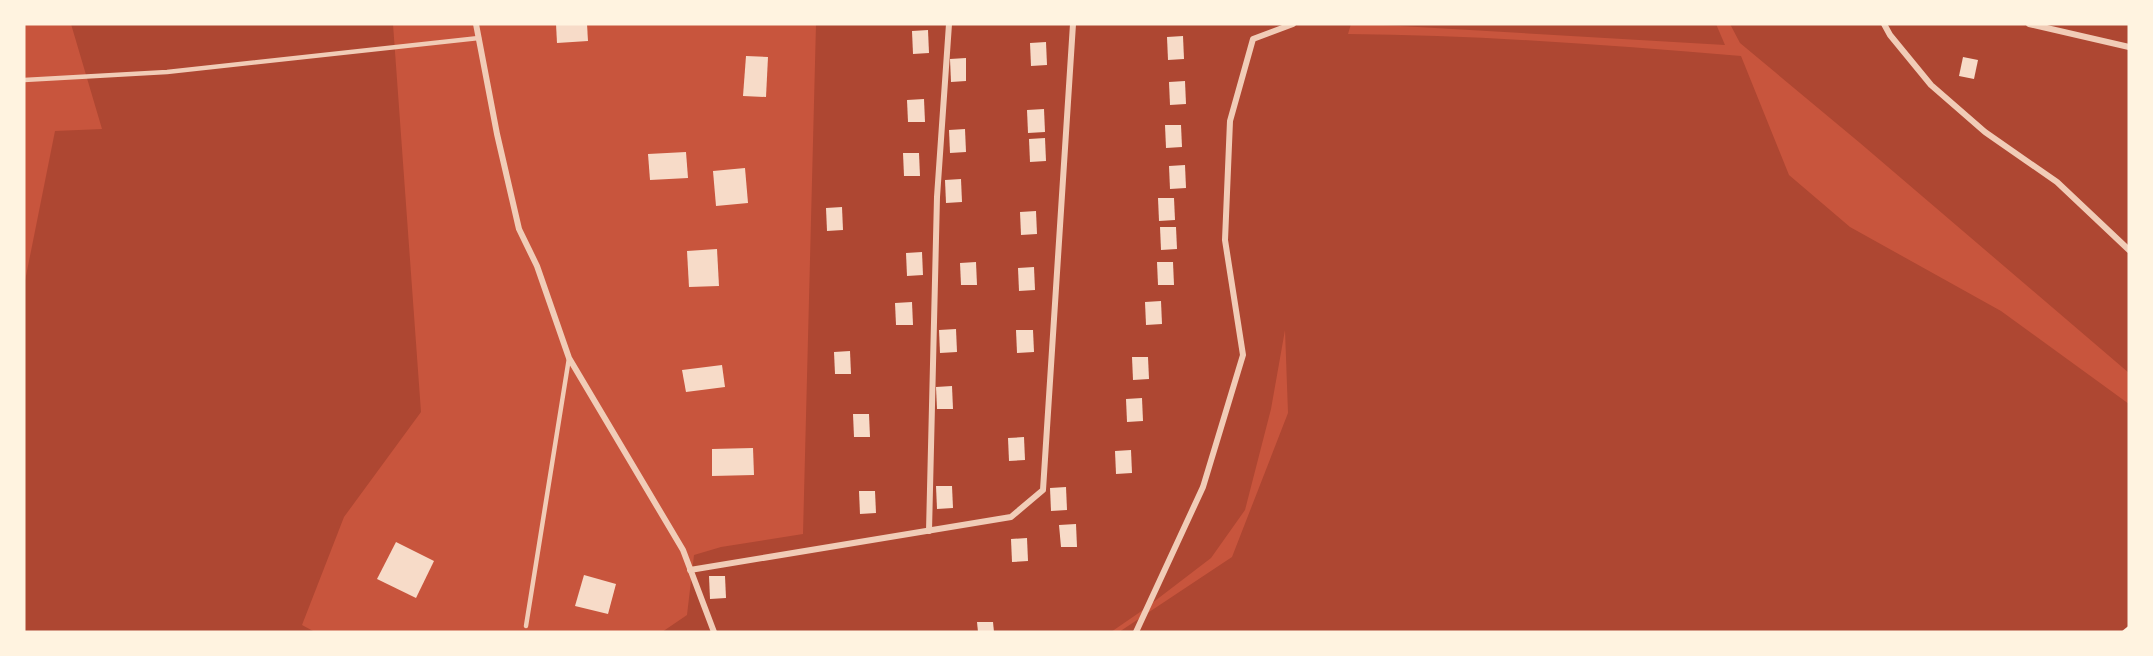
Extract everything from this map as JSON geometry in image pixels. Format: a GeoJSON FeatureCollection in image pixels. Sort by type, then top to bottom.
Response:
{"type":"FeatureCollection","features":[{"type":"Feature","properties":{"kind":"street"},"geometry":{"type":"LineString","coordinates":[[476,24],[496,134],[519,229],[537,266],[569,358],[683,550],[714,632]]}},
{"type":"Feature","properties":{"kind":"street"},"geometry":{"type":"LineString","coordinates":[[929,531],[937,197],[949,24]]}},
{"type":"Feature","properties":{"kind":"street"},"geometry":{"type":"LineString","coordinates":[[690,570],[1011,517],[1043,490],[1073,24]]}},
{"type":"Feature","properties":{"kind":"street"},"geometry":{"type":"LineString","coordinates":[[1136,632],[1203,487],[1243,355],[1225,240],[1230,121],[1252,39],[1293,24]]}},
{"type":"Feature","properties":{"kind":"street"},"geometry":{"type":"LineString","coordinates":[[1884,24],[1890,35],[1931,86],[1985,132],[2057,182],[2129,250]]}},
{"type":"Feature","properties":{"kind":"street"},"geometry":{"type":"LineString","coordinates":[[2029,24],[2129,47]]}},
{"type":"Feature","properties":{"kind":"lane"},"geometry":{"type":"LineString","coordinates":[[24,80],[167,72],[479,38]]}},
{"type":"Feature","properties":{"kind":"lane"},"geometry":{"type":"LineString","coordinates":[[526,626],[569,358]]}},
{"type":"Feature","properties":{"kind":"path"},"geometry":{"type":"LineString","coordinates":[[2124,632],[2129,628]]}},
{"type":"Feature","properties":{"kind":"shaded area"},"geometry":{"type":"Polygon","coordinates":[[[71,24],[393,24],[421,412],[344,517],[302,625],[315,632],[24,632],[24,286],[55,131],[102,129],[71,24]]]}},
{"type":"Feature","properties":{"kind":"shaded area"},"geometry":{"type":"Polygon","coordinates":[[[816,24],[1351,24],[1348,34],[1495,38],[1741,56],[1789,175],[1850,227],[2001,311],[2129,404],[2129,632],[1119,632],[1232,557],[1288,413],[1285,330],[1271,409],[1245,510],[1211,558],[1111,632],[662,632],[687,615],[694,555],[721,547],[803,534],[816,24]]]}},
{"type":"Feature","properties":{"kind":"shaded area"},"geometry":{"type":"Polygon","coordinates":[[[1366,24],[1716,24],[1725,45],[1366,24]]]}},
{"type":"Feature","properties":{"kind":"shaded area"},"geometry":{"type":"Polygon","coordinates":[[[1730,24],[2129,24],[2129,373],[1740,43],[1730,24]]]}},
{"type":"Feature","properties":{"kind":"building"},"geometry":{"type":"Polygon","coordinates":[[[556,24],[587,24],[588,41],[557,43],[556,24]]]}},
{"type":"Feature","properties":{"kind":"building"},"geometry":{"type":"Polygon","coordinates":[[[928,30],[929,53],[913,54],[912,31],[928,30]]]}},
{"type":"Feature","properties":{"kind":"building"},"geometry":{"type":"Polygon","coordinates":[[[1183,36],[1184,59],[1168,60],[1167,37],[1183,36]]]}},
{"type":"Feature","properties":{"kind":"building"},"geometry":{"type":"Polygon","coordinates":[[[1046,42],[1047,65],[1031,66],[1030,43],[1046,42]]]}},
{"type":"Feature","properties":{"kind":"building"},"geometry":{"type":"Polygon","coordinates":[[[746,56],[768,57],[766,97],[743,96],[746,56]]]}},
{"type":"Feature","properties":{"kind":"building"},"geometry":{"type":"Polygon","coordinates":[[[1963,57],[1978,60],[1974,79],[1959,76],[1963,57]]]}},
{"type":"Feature","properties":{"kind":"building"},"geometry":{"type":"Polygon","coordinates":[[[966,58],[966,81],[951,82],[950,59],[966,58]]]}},
{"type":"Feature","properties":{"kind":"building"},"geometry":{"type":"Polygon","coordinates":[[[1185,81],[1186,104],[1170,105],[1169,82],[1185,81]]]}},
{"type":"Feature","properties":{"kind":"building"},"geometry":{"type":"Polygon","coordinates":[[[924,99],[925,122],[908,122],[907,100],[924,99]]]}},
{"type":"Feature","properties":{"kind":"building"},"geometry":{"type":"Polygon","coordinates":[[[1044,109],[1045,132],[1028,133],[1027,110],[1044,109]]]}},
{"type":"Feature","properties":{"kind":"building"},"geometry":{"type":"Polygon","coordinates":[[[1165,125],[1181,125],[1182,147],[1166,148],[1165,125]]]}},
{"type":"Feature","properties":{"kind":"building"},"geometry":{"type":"Polygon","coordinates":[[[965,129],[966,152],[950,153],[949,130],[965,129]]]}},
{"type":"Feature","properties":{"kind":"building"},"geometry":{"type":"Polygon","coordinates":[[[1045,138],[1046,161],[1030,162],[1029,139],[1045,138]]]}},
{"type":"Feature","properties":{"kind":"building"},"geometry":{"type":"Polygon","coordinates":[[[686,152],[688,178],[650,180],[648,154],[686,152]]]}},
{"type":"Feature","properties":{"kind":"building"},"geometry":{"type":"Polygon","coordinates":[[[903,153],[919,153],[920,176],[904,176],[903,153]]]}},
{"type":"Feature","properties":{"kind":"building"},"geometry":{"type":"Polygon","coordinates":[[[1185,165],[1186,188],[1170,189],[1169,166],[1185,165]]]}},
{"type":"Feature","properties":{"kind":"building"},"geometry":{"type":"Polygon","coordinates":[[[745,168],[748,203],[716,206],[713,171],[745,168]]]}},
{"type":"Feature","properties":{"kind":"building"},"geometry":{"type":"Polygon","coordinates":[[[961,179],[962,202],[946,203],[945,180],[961,179]]]}},
{"type":"Feature","properties":{"kind":"building"},"geometry":{"type":"Polygon","coordinates":[[[1158,198],[1174,198],[1175,220],[1159,221],[1158,198]]]}},
{"type":"Feature","properties":{"kind":"building"},"geometry":{"type":"Polygon","coordinates":[[[842,207],[843,230],[827,231],[826,208],[842,207]]]}},
{"type":"Feature","properties":{"kind":"building"},"geometry":{"type":"Polygon","coordinates":[[[1036,211],[1037,234],[1021,235],[1020,212],[1036,211]]]}},
{"type":"Feature","properties":{"kind":"building"},"geometry":{"type":"Polygon","coordinates":[[[1160,227],[1176,227],[1177,249],[1161,250],[1160,227]]]}},
{"type":"Feature","properties":{"kind":"building"},"geometry":{"type":"Polygon","coordinates":[[[717,249],[719,286],[689,287],[687,251],[717,249]]]}},
{"type":"Feature","properties":{"kind":"building"},"geometry":{"type":"Polygon","coordinates":[[[922,252],[923,275],[907,276],[906,253],[922,252]]]}},
{"type":"Feature","properties":{"kind":"building"},"geometry":{"type":"Polygon","coordinates":[[[976,262],[977,285],[961,285],[960,263],[976,262]]]}},
{"type":"Feature","properties":{"kind":"building"},"geometry":{"type":"Polygon","coordinates":[[[1157,262],[1173,262],[1174,285],[1158,285],[1157,262]]]}},
{"type":"Feature","properties":{"kind":"building"},"geometry":{"type":"Polygon","coordinates":[[[1034,267],[1035,290],[1019,291],[1018,268],[1034,267]]]}},
{"type":"Feature","properties":{"kind":"building"},"geometry":{"type":"Polygon","coordinates":[[[1161,301],[1162,324],[1146,325],[1145,302],[1161,301]]]}},
{"type":"Feature","properties":{"kind":"building"},"geometry":{"type":"Polygon","coordinates":[[[912,302],[913,325],[896,325],[895,303],[912,302]]]}},
{"type":"Feature","properties":{"kind":"building"},"geometry":{"type":"Polygon","coordinates":[[[956,329],[957,352],[940,353],[939,330],[956,329]]]}},
{"type":"Feature","properties":{"kind":"building"},"geometry":{"type":"Polygon","coordinates":[[[1016,330],[1033,330],[1034,352],[1017,353],[1016,330]]]}},
{"type":"Feature","properties":{"kind":"building"},"geometry":{"type":"Polygon","coordinates":[[[850,351],[851,374],[835,374],[834,352],[850,351]]]}},
{"type":"Feature","properties":{"kind":"building"},"geometry":{"type":"Polygon","coordinates":[[[1132,357],[1148,357],[1149,379],[1133,380],[1132,357]]]}},
{"type":"Feature","properties":{"kind":"building"},"geometry":{"type":"Polygon","coordinates":[[[722,365],[725,387],[686,392],[682,370],[722,365]]]}},
{"type":"Feature","properties":{"kind":"building"},"geometry":{"type":"Polygon","coordinates":[[[952,386],[953,409],[937,409],[936,387],[952,386]]]}},
{"type":"Feature","properties":{"kind":"building"},"geometry":{"type":"Polygon","coordinates":[[[1142,398],[1143,421],[1127,422],[1126,399],[1142,398]]]}},
{"type":"Feature","properties":{"kind":"building"},"geometry":{"type":"Polygon","coordinates":[[[853,414],[869,414],[870,437],[854,437],[853,414]]]}},
{"type":"Feature","properties":{"kind":"building"},"geometry":{"type":"Polygon","coordinates":[[[1024,437],[1025,460],[1009,461],[1008,438],[1024,437]]]}},
{"type":"Feature","properties":{"kind":"building"},"geometry":{"type":"Polygon","coordinates":[[[753,448],[754,475],[712,476],[712,449],[753,448]]]}},
{"type":"Feature","properties":{"kind":"building"},"geometry":{"type":"Polygon","coordinates":[[[1131,450],[1132,473],[1116,474],[1115,451],[1131,450]]]}},
{"type":"Feature","properties":{"kind":"building"},"geometry":{"type":"Polygon","coordinates":[[[936,486],[952,486],[953,508],[937,509],[936,486]]]}},
{"type":"Feature","properties":{"kind":"building"},"geometry":{"type":"Polygon","coordinates":[[[1066,487],[1067,510],[1051,511],[1050,488],[1066,487]]]}},
{"type":"Feature","properties":{"kind":"building"},"geometry":{"type":"Polygon","coordinates":[[[859,491],[875,491],[876,513],[860,514],[859,491]]]}},
{"type":"Feature","properties":{"kind":"building"},"geometry":{"type":"Polygon","coordinates":[[[1076,524],[1077,547],[1061,547],[1059,525],[1076,524]]]}},
{"type":"Feature","properties":{"kind":"building"},"geometry":{"type":"Polygon","coordinates":[[[1027,538],[1028,561],[1012,562],[1011,539],[1027,538]]]}},
{"type":"Feature","properties":{"kind":"building"},"geometry":{"type":"Polygon","coordinates":[[[396,542],[434,561],[416,598],[377,579],[396,542]]]}},
{"type":"Feature","properties":{"kind":"building"},"geometry":{"type":"Polygon","coordinates":[[[584,575],[616,584],[608,614],[575,606],[584,575]]]}},
{"type":"Feature","properties":{"kind":"building"},"geometry":{"type":"Polygon","coordinates":[[[709,576],[725,576],[726,598],[710,599],[709,576]]]}},
{"type":"Feature","properties":{"kind":"building"},"geometry":{"type":"Polygon","coordinates":[[[977,622],[993,622],[994,632],[978,632],[977,622]]]}}]}
